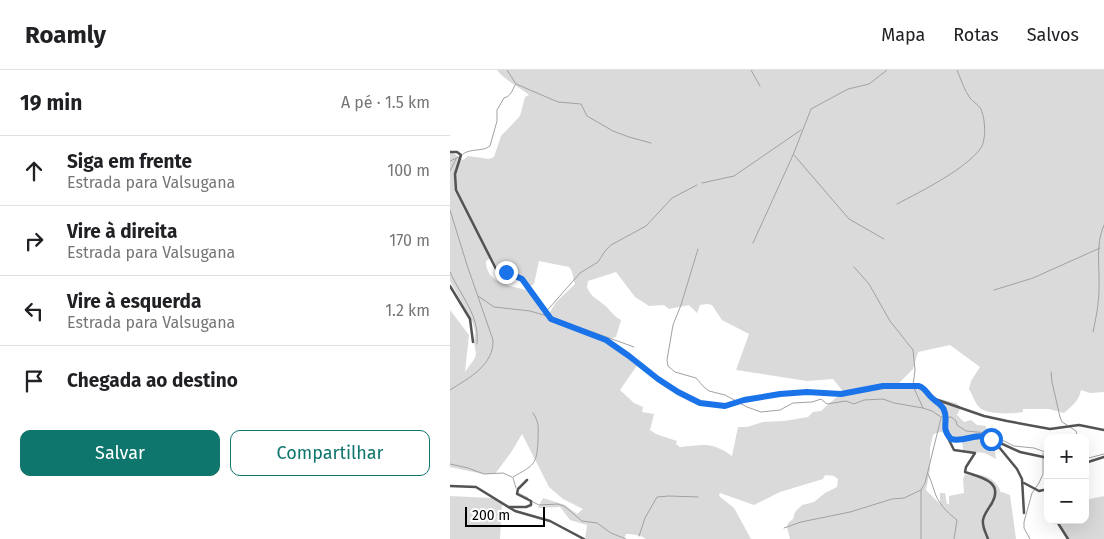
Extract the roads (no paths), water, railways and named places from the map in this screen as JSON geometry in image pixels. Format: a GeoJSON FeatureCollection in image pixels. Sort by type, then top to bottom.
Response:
{"type":"FeatureCollection","features":[{"type":"Feature","properties":{"kind":"street"},"geometry":{"type":"LineString","coordinates":[[450,152],[458,152],[460,155],[455,174],[456,190],[496,269],[516,275],[522,279],[551,319],[606,340],[658,379],[690,398],[710,406],[725,406],[744,400],[780,394],[807,392],[841,394],[894,385],[922,387],[943,408],[945,428],[954,450],[975,453],[965,472],[981,476],[996,490],[996,496],[983,520],[983,528],[988,539]]}},
{"type":"Feature","properties":{"kind":"street"},"geometry":{"type":"LineString","coordinates":[[450,286],[470,319],[473,342]]}},
{"type":"Feature","properties":{"kind":"street"},"geometry":{"type":"LineString","coordinates":[[931,397],[984,416],[1007,421],[1050,428],[1079,425],[1104,430]]}},
{"type":"Feature","properties":{"kind":"street"},"geometry":{"type":"LineString","coordinates":[[947,435],[953,440],[980,435],[985,436],[1027,454],[1044,457]]}},
{"type":"Feature","properties":{"kind":"street"},"geometry":{"type":"LineString","coordinates":[[993,440],[1017,469],[1024,483],[1024,513]]}},
{"type":"Feature","properties":{"kind":"street"},"geometry":{"type":"LineString","coordinates":[[1089,462],[1104,457]]}},
{"type":"Feature","properties":{"kind":"street"},"geometry":{"type":"LineString","coordinates":[[508,507],[532,505],[531,501],[517,494],[518,489],[526,480]]}},
{"type":"Feature","properties":{"kind":"street"},"geometry":{"type":"LineString","coordinates":[[1024,483],[1039,491],[1044,490]]}},
{"type":"Feature","properties":{"kind":"street"},"geometry":{"type":"LineString","coordinates":[[450,486],[476,487],[521,514],[550,521],[584,539]]}},
{"type":"Feature","properties":{"kind":"street"},"geometry":{"type":"LineString","coordinates":[[1059,524],[1068,539]]}},
{"type":"Feature","properties":{"kind":"waterway"},"geometry":{"type":"LineString","coordinates":[[507,70],[516,84],[558,102],[581,104],[587,116],[613,131],[651,143]]}},
{"type":"Feature","properties":{"kind":"waterway"},"geometry":{"type":"LineString","coordinates":[[751,70],[760,86]]}},
{"type":"Feature","properties":{"kind":"waterway"},"geometry":{"type":"LineString","coordinates":[[753,243],[793,155],[811,109],[848,89],[869,84],[887,70]]}},
{"type":"Feature","properties":{"kind":"waterway"},"geometry":{"type":"LineString","coordinates":[[897,204],[956,170],[976,154],[982,146],[985,129],[982,112],[968,95],[957,70]]}},
{"type":"Feature","properties":{"kind":"waterway"},"geometry":{"type":"LineString","coordinates":[[463,154],[490,146],[497,121],[497,110],[515,85]]}},
{"type":"Feature","properties":{"kind":"waterway"},"geometry":{"type":"LineString","coordinates":[[702,183],[734,176],[801,130]]}},
{"type":"Feature","properties":{"kind":"waterway"},"geometry":{"type":"LineString","coordinates":[[794,155],[849,219],[884,239]]}},
{"type":"Feature","properties":{"kind":"waterway"},"geometry":{"type":"LineString","coordinates":[[450,161],[459,157]]}},
{"type":"Feature","properties":{"kind":"waterway"},"geometry":{"type":"LineString","coordinates":[[450,171],[456,159]]}},
{"type":"Feature","properties":{"kind":"waterway"},"geometry":{"type":"LineString","coordinates":[[544,314],[580,273],[598,262],[611,245],[646,226],[672,198],[697,185]]}},
{"type":"Feature","properties":{"kind":"waterway"},"geometry":{"type":"LineString","coordinates":[[450,210],[493,340],[492,349],[485,364],[450,390]]}},
{"type":"Feature","properties":{"kind":"waterway"},"geometry":{"type":"LineString","coordinates":[[1093,332],[1098,299],[1099,248],[1104,225]]}},
{"type":"Feature","properties":{"kind":"waterway"},"geometry":{"type":"LineString","coordinates":[[994,290],[1033,278],[1100,248]]}},
{"type":"Feature","properties":{"kind":"waterway"},"geometry":{"type":"LineString","coordinates":[[698,249],[673,325],[667,360],[668,366],[675,372],[696,378],[709,391],[725,395],[761,412],[780,410],[793,403],[812,402],[821,399],[827,404],[846,401],[854,404],[864,400],[883,399],[923,408],[941,417],[951,417],[956,421],[957,425],[966,431],[988,433],[1014,446],[1034,448],[1044,452]]}},
{"type":"Feature","properties":{"kind":"waterway"},"geometry":{"type":"LineString","coordinates":[[854,267],[869,284],[890,321],[913,350],[915,370],[913,386],[923,408]]}},
{"type":"Feature","properties":{"kind":"waterway"},"geometry":{"type":"LineString","coordinates":[[450,272],[473,315],[476,324],[477,344]]}},
{"type":"Feature","properties":{"kind":"waterway"},"geometry":{"type":"LineString","coordinates":[[478,296],[494,307],[530,311],[547,316]]}},
{"type":"Feature","properties":{"kind":"waterway"},"geometry":{"type":"LineString","coordinates":[[551,317],[634,347]]}},
{"type":"Feature","properties":{"kind":"waterway"},"geometry":{"type":"LineString","coordinates":[[1051,372],[1060,417],[1062,422],[1067,425]]}},
{"type":"Feature","properties":{"kind":"waterway"},"geometry":{"type":"LineString","coordinates":[[513,477],[530,467],[537,455],[538,426],[533,413]]}},
{"type":"Feature","properties":{"kind":"waterway"},"geometry":{"type":"LineString","coordinates":[[921,539],[921,490],[925,483],[941,418]]}},
{"type":"Feature","properties":{"kind":"waterway"},"geometry":{"type":"LineString","coordinates":[[1070,427],[1077,434]]}},
{"type":"Feature","properties":{"kind":"waterway"},"geometry":{"type":"LineString","coordinates":[[1030,539],[1024,528],[1024,522],[1032,493],[1043,474],[1043,453]]}},
{"type":"Feature","properties":{"kind":"waterway"},"geometry":{"type":"LineString","coordinates":[[1089,458],[1104,454]]}},
{"type":"Feature","properties":{"kind":"waterway"},"geometry":{"type":"LineString","coordinates":[[450,464],[484,474],[503,473],[512,477]]}},
{"type":"Feature","properties":{"kind":"waterway"},"geometry":{"type":"LineString","coordinates":[[928,474],[940,504],[957,520],[954,539]]}},
{"type":"Feature","properties":{"kind":"waterway"},"geometry":{"type":"LineString","coordinates":[[513,478],[516,488]]}},
{"type":"Feature","properties":{"kind":"waterway"},"geometry":{"type":"LineString","coordinates":[[784,528],[801,522],[850,512],[892,499],[904,498],[921,490]]}},
{"type":"Feature","properties":{"kind":"waterway"},"geometry":{"type":"LineString","coordinates":[[518,493],[528,498]]}},
{"type":"Feature","properties":{"kind":"waterway"},"geometry":{"type":"LineString","coordinates":[[639,536],[645,518],[657,497],[698,497]]}},
{"type":"Feature","properties":{"kind":"waterway"},"geometry":{"type":"LineString","coordinates":[[531,501],[539,505],[558,504],[564,506],[582,521],[597,523],[611,533],[626,539]]}}]}
